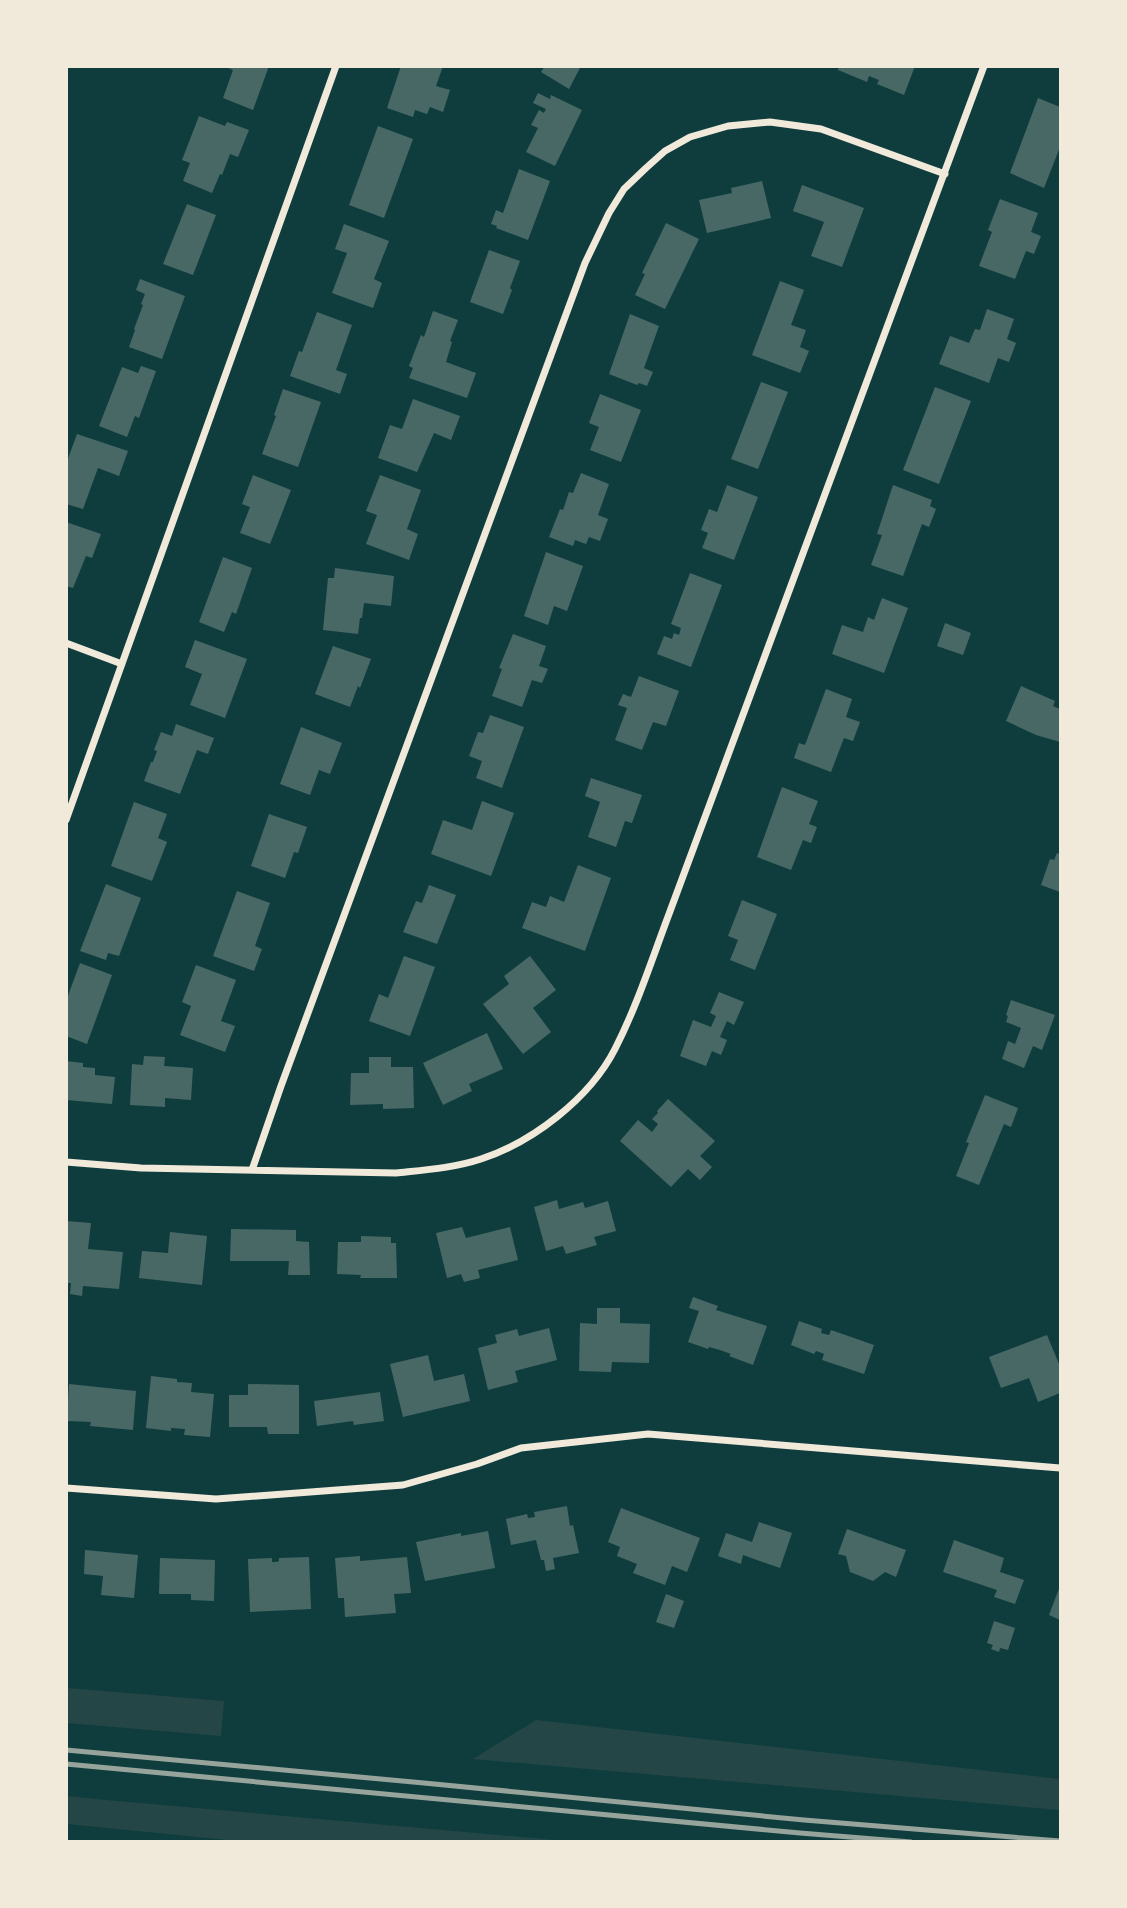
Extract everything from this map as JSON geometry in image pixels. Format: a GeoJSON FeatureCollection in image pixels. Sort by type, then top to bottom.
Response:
{"type":"FeatureCollection","features":[{"type":"Feature","properties":{"kind":"street"},"geometry":{"type":"LineString","coordinates":[[66,820],[336,66]]}},
{"type":"Feature","properties":{"kind":"street"},"geometry":{"type":"LineString","coordinates":[[66,1161],[141,1168],[396,1173],[437,1169],[480,1159],[515,1145],[577,1100],[598,1075],[614,1051],[628,1021],[669,914],[984,66]]}},
{"type":"Feature","properties":{"kind":"street"},"geometry":{"type":"LineString","coordinates":[[252,1170],[285,1073],[581,276],[608,213],[624,189],[665,151],[690,137],[728,126],[770,122],[821,129],[945,174]]}},
{"type":"Feature","properties":{"kind":"street"},"geometry":{"type":"LineString","coordinates":[[66,643],[122,663]]}},
{"type":"Feature","properties":{"kind":"street"},"geometry":{"type":"LineString","coordinates":[[66,1488],[216,1499],[403,1485],[477,1464],[521,1448],[648,1434],[1060,1468]]}},
{"type":"Feature","properties":{"kind":"shaded area"},"geometry":{"type":"Polygon","coordinates":[[[67,1688],[224,1701],[221,1736],[67,1723],[67,1688]]]}},
{"type":"Feature","properties":{"kind":"shaded area"},"geometry":{"type":"Polygon","coordinates":[[[536,1720],[1060,1779],[1060,1810],[473,1759],[536,1720]]]}},
{"type":"Feature","properties":{"kind":"shaded area"},"geometry":{"type":"Polygon","coordinates":[[[66,1796],[566,1841],[248,1842],[67,1824],[66,1796]]]}},
{"type":"Feature","properties":{"kind":"building"},"geometry":{"type":"Polygon","coordinates":[[[223,66],[269,66],[253,110],[223,98],[233,70],[223,66]]]}},
{"type":"Feature","properties":{"kind":"building"},"geometry":{"type":"Polygon","coordinates":[[[401,66],[443,66],[436,86],[450,90],[443,112],[430,107],[427,114],[415,110],[413,117],[387,108],[401,66]]]}},
{"type":"Feature","properties":{"kind":"building"},"geometry":{"type":"Polygon","coordinates":[[[545,66],[581,66],[569,89],[541,72],[545,66]]]}},
{"type":"Feature","properties":{"kind":"building"},"geometry":{"type":"Polygon","coordinates":[[[839,66],[915,66],[904,95],[877,84],[879,80],[869,76],[867,82],[838,70],[839,66]]]}},
{"type":"Feature","properties":{"kind":"building"},"geometry":{"type":"Polygon","coordinates":[[[538,93],[550,99],[551,95],[582,110],[555,166],[526,152],[538,128],[531,125],[539,110],[544,113],[546,109],[533,103],[538,93]]]}},
{"type":"Feature","properties":{"kind":"building"},"geometry":{"type":"Polygon","coordinates":[[[1038,98],[1060,107],[1060,147],[1044,188],[1010,173],[1038,98]]]}},
{"type":"Feature","properties":{"kind":"building"},"geometry":{"type":"Polygon","coordinates":[[[199,116],[225,126],[227,122],[249,130],[238,157],[230,154],[212,193],[183,181],[190,163],[182,160],[199,116]]]}},
{"type":"Feature","properties":{"kind":"building"},"geometry":{"type":"Polygon","coordinates":[[[378,126],[413,139],[384,218],[349,205],[378,126]]]}},
{"type":"Feature","properties":{"kind":"building"},"geometry":{"type":"Polygon","coordinates":[[[519,169],[550,181],[528,240],[491,224],[496,210],[503,213],[519,169]]]}},
{"type":"Feature","properties":{"kind":"building"},"geometry":{"type":"Polygon","coordinates":[[[762,181],[771,218],[707,233],[699,200],[732,193],[731,188],[762,181]]]}},
{"type":"Feature","properties":{"kind":"building"},"geometry":{"type":"Polygon","coordinates":[[[802,185],[864,208],[842,267],[811,256],[824,222],[793,211],[802,185]]]}},
{"type":"Feature","properties":{"kind":"building"},"geometry":{"type":"Polygon","coordinates":[[[1000,199],[1038,213],[1031,232],[1041,236],[1034,254],[1026,251],[1015,279],[979,266],[992,232],[988,230],[1000,199]]]}},
{"type":"Feature","properties":{"kind":"building"},"geometry":{"type":"Polygon","coordinates":[[[187,204],[216,215],[193,275],[163,264],[187,204]]]}},
{"type":"Feature","properties":{"kind":"building"},"geometry":{"type":"Polygon","coordinates":[[[666,223],[699,239],[665,309],[635,295],[645,274],[642,273],[666,223]]]}},
{"type":"Feature","properties":{"kind":"building"},"geometry":{"type":"Polygon","coordinates":[[[344,224],[389,241],[374,279],[382,283],[373,308],[332,293],[347,253],[335,249],[344,224]]]}},
{"type":"Feature","properties":{"kind":"building"},"geometry":{"type":"Polygon","coordinates":[[[489,250],[520,261],[503,314],[470,302],[489,250]]]}},
{"type":"Feature","properties":{"kind":"building"},"geometry":{"type":"Polygon","coordinates":[[[140,279],[185,296],[162,359],[129,347],[145,294],[136,290],[140,279]]]}},
{"type":"Feature","properties":{"kind":"building"},"geometry":{"type":"Polygon","coordinates":[[[780,281],[804,290],[791,325],[806,330],[800,347],[809,351],[800,373],[752,355],[780,281]]]}},
{"type":"Feature","properties":{"kind":"building"},"geometry":{"type":"Polygon","coordinates":[[[987,309],[1014,319],[1007,339],[1016,343],[1009,362],[998,358],[989,383],[939,364],[950,336],[969,343],[975,329],[980,330],[987,309]]]}},
{"type":"Feature","properties":{"kind":"building"},"geometry":{"type":"Polygon","coordinates":[[[433,311],[458,320],[446,362],[476,373],[467,398],[409,378],[413,368],[409,366],[421,335],[424,337],[433,311]]]}},
{"type":"Feature","properties":{"kind":"building"},"geometry":{"type":"Polygon","coordinates":[[[317,312],[352,325],[336,370],[347,374],[340,394],[290,376],[317,312]]]}},
{"type":"Feature","properties":{"kind":"building"},"geometry":{"type":"Polygon","coordinates":[[[630,314],[659,326],[644,368],[653,372],[647,386],[609,374],[630,314]]]}},
{"type":"Feature","properties":{"kind":"building"},"geometry":{"type":"Polygon","coordinates":[[[141,366],[156,371],[139,418],[135,416],[127,437],[99,426],[122,367],[138,373],[141,366]]]}},
{"type":"Feature","properties":{"kind":"building"},"geometry":{"type":"Polygon","coordinates":[[[761,382],[788,392],[758,469],[731,459],[761,382]]]}},
{"type":"Feature","properties":{"kind":"building"},"geometry":{"type":"Polygon","coordinates":[[[935,387],[971,401],[939,484],[903,470],[935,387]]]}},
{"type":"Feature","properties":{"kind":"building"},"geometry":{"type":"Polygon","coordinates":[[[283,389],[321,402],[298,467],[262,454],[283,389]]]}},
{"type":"Feature","properties":{"kind":"building"},"geometry":{"type":"Polygon","coordinates":[[[600,394],[641,410],[621,462],[590,450],[599,427],[589,423],[600,394]]]}},
{"type":"Feature","properties":{"kind":"building"},"geometry":{"type":"Polygon","coordinates":[[[413,399],[460,416],[451,440],[434,433],[417,472],[378,458],[390,425],[402,429],[413,399]]]}},
{"type":"Feature","properties":{"kind":"building"},"geometry":{"type":"Polygon","coordinates":[[[77,434],[128,451],[119,476],[98,468],[83,509],[66,504],[66,464],[77,434]]]}},
{"type":"Feature","properties":{"kind":"building"},"geometry":{"type":"Polygon","coordinates":[[[581,473],[609,484],[598,515],[608,519],[600,541],[589,537],[586,544],[575,540],[573,546],[549,537],[560,509],[563,510],[569,492],[573,493],[581,473]]]}},
{"type":"Feature","properties":{"kind":"building"},"geometry":{"type":"Polygon","coordinates":[[[253,475],[291,490],[270,544],[240,533],[250,507],[242,504],[253,475]]]}},
{"type":"Feature","properties":{"kind":"building"},"geometry":{"type":"Polygon","coordinates":[[[380,475],[421,490],[407,529],[418,534],[409,560],[366,544],[377,515],[366,511],[380,475]]]}},
{"type":"Feature","properties":{"kind":"building"},"geometry":{"type":"Polygon","coordinates":[[[727,485],[758,497],[734,560],[702,548],[708,533],[701,530],[709,509],[717,512],[727,485]]]}},
{"type":"Feature","properties":{"kind":"building"},"geometry":{"type":"Polygon","coordinates":[[[893,485],[932,500],[930,506],[936,509],[929,527],[922,524],[903,576],[871,565],[882,535],[877,534],[893,485]]]}},
{"type":"Feature","properties":{"kind":"building"},"geometry":{"type":"Polygon","coordinates":[[[66,522],[101,534],[92,558],[86,556],[73,588],[66,586],[66,522]]]}},
{"type":"Feature","properties":{"kind":"building"},"geometry":{"type":"Polygon","coordinates":[[[546,552],[583,566],[567,611],[554,606],[548,625],[524,616],[546,552]]]}},
{"type":"Feature","properties":{"kind":"building"},"geometry":{"type":"Polygon","coordinates":[[[223,557],[252,568],[236,614],[232,612],[224,632],[199,622],[223,557]]]}},
{"type":"Feature","properties":{"kind":"building"},"geometry":{"type":"Polygon","coordinates":[[[335,568],[394,576],[391,606],[364,603],[358,634],[323,630],[328,578],[334,578],[335,568]]]}},
{"type":"Feature","properties":{"kind":"building"},"geometry":{"type":"Polygon","coordinates":[[[690,573],[722,585],[691,667],[657,654],[664,636],[672,639],[674,633],[679,635],[681,628],[671,624],[690,573]]]}},
{"type":"Feature","properties":{"kind":"building"},"geometry":{"type":"Polygon","coordinates":[[[882,598],[908,608],[884,673],[832,654],[842,625],[863,632],[868,617],[874,620],[882,598]]]}},
{"type":"Feature","properties":{"kind":"building"},"geometry":{"type":"Polygon","coordinates":[[[945,623],[971,633],[963,655],[937,646],[945,623]]]}},
{"type":"Feature","properties":{"kind":"building"},"geometry":{"type":"Polygon","coordinates":[[[513,634],[546,646],[539,666],[548,669],[542,683],[532,680],[522,707],[492,696],[502,669],[499,668],[513,634]]]}},
{"type":"Feature","properties":{"kind":"building"},"geometry":{"type":"Polygon","coordinates":[[[195,640],[247,659],[225,718],[190,705],[202,674],[185,667],[195,640]]]}},
{"type":"Feature","properties":{"kind":"building"},"geometry":{"type":"Polygon","coordinates":[[[333,646],[371,659],[350,707],[315,694],[333,646]]]}},
{"type":"Feature","properties":{"kind":"building"},"geometry":{"type":"Polygon","coordinates":[[[639,676],[679,691],[666,726],[653,722],[642,750],[615,740],[627,708],[618,705],[623,694],[631,697],[639,676]]]}},
{"type":"Feature","properties":{"kind":"building"},"geometry":{"type":"Polygon","coordinates":[[[1021,686],[1055,701],[1053,706],[1060,709],[1060,742],[1036,735],[1006,721],[1021,686]]]}},
{"type":"Feature","properties":{"kind":"building"},"geometry":{"type":"Polygon","coordinates":[[[826,689],[852,699],[846,717],[860,722],[853,741],[844,738],[831,772],[794,758],[799,743],[805,745],[826,689]]]}},
{"type":"Feature","properties":{"kind":"building"},"geometry":{"type":"Polygon","coordinates":[[[490,715],[524,727],[502,788],[476,778],[482,761],[469,756],[478,732],[483,733],[490,715]]]}},
{"type":"Feature","properties":{"kind":"building"},"geometry":{"type":"Polygon","coordinates":[[[176,724],[214,738],[208,754],[197,750],[180,794],[144,781],[157,751],[154,750],[161,732],[172,736],[176,724]]]}},
{"type":"Feature","properties":{"kind":"building"},"geometry":{"type":"Polygon","coordinates":[[[301,727],[342,743],[330,774],[319,770],[310,795],[280,784],[301,727]]]}},
{"type":"Feature","properties":{"kind":"building"},"geometry":{"type":"Polygon","coordinates":[[[591,778],[642,795],[632,823],[625,821],[616,847],[588,837],[600,802],[585,796],[591,778]]]}},
{"type":"Feature","properties":{"kind":"building"},"geometry":{"type":"Polygon","coordinates":[[[782,787],[818,801],[809,824],[817,827],[811,843],[803,840],[791,870],[757,857],[782,787]]]}},
{"type":"Feature","properties":{"kind":"building"},"geometry":{"type":"Polygon","coordinates":[[[482,801],[514,813],[491,876],[431,854],[443,820],[472,830],[482,801]]]}},
{"type":"Feature","properties":{"kind":"building"},"geometry":{"type":"Polygon","coordinates":[[[134,802],[167,814],[158,838],[167,842],[152,881],[111,866],[134,802]]]}},
{"type":"Feature","properties":{"kind":"building"},"geometry":{"type":"Polygon","coordinates":[[[269,814],[307,827],[285,878],[251,866],[269,814]]]}},
{"type":"Feature","properties":{"kind":"building"},"geometry":{"type":"Polygon","coordinates":[[[1057,853],[1060,854],[1060,892],[1041,885],[1050,859],[1054,860],[1057,853]]]}},
{"type":"Feature","properties":{"kind":"building"},"geometry":{"type":"Polygon","coordinates":[[[578,865],[611,878],[585,951],[522,928],[532,902],[546,907],[550,896],[564,902],[578,865]]]}},
{"type":"Feature","properties":{"kind":"building"},"geometry":{"type":"Polygon","coordinates":[[[106,884],[141,898],[119,956],[108,953],[106,960],[80,951],[106,884]]]}},
{"type":"Feature","properties":{"kind":"building"},"geometry":{"type":"Polygon","coordinates":[[[429,885],[456,895],[437,944],[403,932],[416,901],[422,903],[429,885]]]}},
{"type":"Feature","properties":{"kind":"building"},"geometry":{"type":"Polygon","coordinates":[[[237,891],[270,903],[255,946],[262,949],[254,971],[213,956],[237,891]]]}},
{"type":"Feature","properties":{"kind":"building"},"geometry":{"type":"Polygon","coordinates":[[[742,900],[777,914],[755,970],[730,960],[738,940],[728,936],[742,900]]]}},
{"type":"Feature","properties":{"kind":"building"},"geometry":{"type":"Polygon","coordinates":[[[404,956],[435,967],[410,1036],[369,1021],[379,994],[388,998],[404,956]]]}},
{"type":"Feature","properties":{"kind":"building"},"geometry":{"type":"Polygon","coordinates":[[[530,956],[556,990],[533,1008],[551,1032],[523,1054],[483,1004],[509,984],[504,976],[530,956]]]}},
{"type":"Feature","properties":{"kind":"building"},"geometry":{"type":"Polygon","coordinates":[[[80,963],[112,975],[87,1044],[66,1036],[66,1001],[80,963]]]}},
{"type":"Feature","properties":{"kind":"building"},"geometry":{"type":"Polygon","coordinates":[[[196,965],[236,980],[221,1021],[235,1026],[225,1052],[180,1035],[191,1006],[182,1002],[196,965]]]}},
{"type":"Feature","properties":{"kind":"building"},"geometry":{"type":"Polygon","coordinates":[[[719,992],[744,1002],[734,1025],[727,1021],[720,1037],[727,1040],[721,1055],[712,1051],[706,1066],[680,1056],[693,1020],[711,1027],[716,1016],[710,1013],[719,992]]]}},
{"type":"Feature","properties":{"kind":"building"},"geometry":{"type":"Polygon","coordinates":[[[1011,1000],[1055,1015],[1042,1050],[1033,1046],[1024,1068],[1002,1059],[1008,1041],[1015,1044],[1021,1028],[1006,1022],[1011,1000]]]}},
{"type":"Feature","properties":{"kind":"building"},"geometry":{"type":"Polygon","coordinates":[[[487,1033],[503,1069],[469,1084],[472,1091],[443,1105],[423,1063],[487,1033]]]}},
{"type":"Feature","properties":{"kind":"building"},"geometry":{"type":"Polygon","coordinates":[[[144,1056],[165,1057],[164,1066],[193,1068],[191,1100],[165,1098],[165,1107],[130,1105],[132,1064],[143,1065],[144,1056]]]}},
{"type":"Feature","properties":{"kind":"building"},"geometry":{"type":"Polygon","coordinates":[[[369,1057],[391,1057],[391,1067],[413,1067],[414,1108],[383,1109],[383,1104],[350,1105],[351,1073],[369,1073],[369,1057]]]}},
{"type":"Feature","properties":{"kind":"building"},"geometry":{"type":"Polygon","coordinates":[[[66,1061],[95,1068],[95,1075],[115,1077],[112,1104],[66,1100],[66,1061]]]}},
{"type":"Feature","properties":{"kind":"building"},"geometry":{"type":"Polygon","coordinates":[[[985,1095],[1018,1108],[1011,1127],[1004,1124],[979,1185],[956,1176],[985,1095]]]}},
{"type":"Feature","properties":{"kind":"building"},"geometry":{"type":"Polygon","coordinates":[[[668,1099],[715,1141],[700,1156],[712,1167],[700,1180],[688,1169],[671,1187],[620,1141],[638,1120],[652,1132],[658,1124],[652,1119],[668,1099]]]}},
{"type":"Feature","properties":{"kind":"building"},"geometry":{"type":"Polygon","coordinates":[[[557,1200],[559,1209],[583,1202],[585,1208],[608,1201],[616,1231],[594,1237],[597,1245],[566,1254],[563,1246],[546,1251],[534,1207],[557,1200]]]}},
{"type":"Feature","properties":{"kind":"building"},"geometry":{"type":"Polygon","coordinates":[[[66,1221],[91,1223],[88,1249],[123,1252],[119,1289],[83,1286],[82,1296],[70,1294],[71,1283],[66,1283],[66,1221]]]}},
{"type":"Feature","properties":{"kind":"building"},"geometry":{"type":"Polygon","coordinates":[[[462,1227],[466,1238],[510,1227],[518,1260],[478,1270],[480,1278],[464,1282],[461,1274],[447,1278],[436,1233],[462,1227]]]}},
{"type":"Feature","properties":{"kind":"building"},"geometry":{"type":"Polygon","coordinates":[[[231,1229],[296,1230],[296,1241],[309,1242],[310,1275],[288,1275],[289,1261],[230,1261],[231,1229]]]}},
{"type":"Feature","properties":{"kind":"building"},"geometry":{"type":"Polygon","coordinates":[[[170,1232],[207,1236],[202,1285],[139,1278],[142,1251],[168,1253],[170,1232]]]}},
{"type":"Feature","properties":{"kind":"building"},"geometry":{"type":"Polygon","coordinates":[[[361,1236],[391,1237],[391,1243],[396,1243],[397,1278],[360,1278],[361,1275],[337,1274],[338,1242],[361,1242],[361,1236]]]}},
{"type":"Feature","properties":{"kind":"building"},"geometry":{"type":"Polygon","coordinates":[[[693,1297],[718,1306],[716,1310],[767,1326],[753,1365],[720,1350],[688,1342],[699,1311],[689,1308],[693,1297]]]}},
{"type":"Feature","properties":{"kind":"building"},"geometry":{"type":"Polygon","coordinates":[[[597,1308],[620,1308],[620,1323],[650,1324],[649,1363],[612,1362],[611,1372],[579,1371],[580,1323],[597,1324],[597,1308]]]}},
{"type":"Feature","properties":{"kind":"building"},"geometry":{"type":"Polygon","coordinates":[[[799,1321],[822,1329],[821,1333],[829,1335],[831,1330],[874,1345],[864,1374],[822,1360],[822,1353],[816,1351],[814,1354],[791,1345],[799,1321]]]}},
{"type":"Feature","properties":{"kind":"building"},"geometry":{"type":"Polygon","coordinates":[[[549,1328],[557,1360],[515,1371],[518,1382],[488,1390],[478,1348],[497,1343],[495,1335],[517,1329],[519,1336],[549,1328]]]}},
{"type":"Feature","properties":{"kind":"building"},"geometry":{"type":"Polygon","coordinates":[[[1047,1335],[1060,1364],[1060,1393],[1038,1402],[1029,1378],[1001,1388],[989,1357],[1047,1335]]]}},
{"type":"Feature","properties":{"kind":"building"},"geometry":{"type":"Polygon","coordinates":[[[428,1355],[434,1381],[464,1374],[470,1401],[403,1417],[390,1364],[428,1355]]]}},
{"type":"Feature","properties":{"kind":"building"},"geometry":{"type":"Polygon","coordinates":[[[151,1376],[192,1383],[191,1392],[214,1394],[210,1437],[184,1435],[185,1429],[171,1428],[171,1431],[146,1428],[151,1376]]]}},
{"type":"Feature","properties":{"kind":"building"},"geometry":{"type":"Polygon","coordinates":[[[69,1384],[136,1391],[133,1430],[90,1426],[91,1422],[67,1421],[69,1384]]]}},
{"type":"Feature","properties":{"kind":"building"},"geometry":{"type":"Polygon","coordinates":[[[248,1384],[299,1385],[299,1434],[268,1434],[267,1427],[229,1427],[229,1395],[248,1395],[248,1384]]]}},
{"type":"Feature","properties":{"kind":"building"},"geometry":{"type":"Polygon","coordinates":[[[380,1392],[384,1421],[354,1425],[353,1421],[317,1426],[314,1401],[380,1392]]]}},
{"type":"Feature","properties":{"kind":"building"},"geometry":{"type":"Polygon","coordinates":[[[567,1506],[579,1553],[553,1558],[555,1569],[546,1571],[536,1540],[511,1545],[506,1519],[527,1514],[528,1518],[535,1517],[534,1512],[567,1506]]]}},
{"type":"Feature","properties":{"kind":"building"},"geometry":{"type":"Polygon","coordinates":[[[621,1508],[700,1538],[687,1572],[672,1566],[665,1585],[633,1573],[637,1564],[617,1556],[620,1547],[608,1542],[621,1508]]]}},
{"type":"Feature","properties":{"kind":"building"},"geometry":{"type":"Polygon","coordinates":[[[759,1522],[792,1533],[780,1568],[743,1555],[741,1564],[718,1556],[726,1533],[752,1542],[759,1522]]]}},
{"type":"Feature","properties":{"kind":"building"},"geometry":{"type":"Polygon","coordinates":[[[847,1529],[906,1550],[896,1577],[885,1572],[873,1581],[850,1572],[846,1556],[838,1554],[847,1529]]]}},
{"type":"Feature","properties":{"kind":"building"},"geometry":{"type":"Polygon","coordinates":[[[488,1531],[495,1568],[425,1581],[416,1542],[461,1533],[461,1536],[488,1531]]]}},
{"type":"Feature","properties":{"kind":"building"},"geometry":{"type":"Polygon","coordinates":[[[954,1540],[1004,1558],[1000,1572],[1024,1580],[1015,1604],[994,1597],[997,1590],[943,1572],[954,1540]]]}},
{"type":"Feature","properties":{"kind":"building"},"geometry":{"type":"Polygon","coordinates":[[[85,1550],[138,1555],[134,1598],[101,1595],[103,1576],[84,1574],[85,1550]]]}},
{"type":"Feature","properties":{"kind":"building"},"geometry":{"type":"Polygon","coordinates":[[[360,1556],[360,1561],[407,1557],[411,1593],[394,1594],[396,1613],[345,1617],[344,1598],[338,1598],[335,1558],[360,1556]]]}},
{"type":"Feature","properties":{"kind":"building"},"geometry":{"type":"Polygon","coordinates":[[[309,1557],[311,1609],[250,1612],[248,1559],[272,1558],[272,1562],[277,1562],[279,1558],[309,1557]]]}},
{"type":"Feature","properties":{"kind":"building"},"geometry":{"type":"Polygon","coordinates":[[[160,1558],[215,1560],[214,1601],[191,1600],[191,1594],[159,1594],[160,1558]]]}},
{"type":"Feature","properties":{"kind":"building"},"geometry":{"type":"Polygon","coordinates":[[[1060,1586],[1060,1620],[1049,1615],[1060,1586]]]}},
{"type":"Feature","properties":{"kind":"building"},"geometry":{"type":"Polygon","coordinates":[[[666,1594],[684,1601],[674,1628],[656,1622],[666,1594]]]}},
{"type":"Feature","properties":{"kind":"building"},"geometry":{"type":"Polygon","coordinates":[[[994,1621],[1015,1628],[1008,1650],[1000,1648],[999,1652],[991,1649],[993,1645],[987,1643],[994,1621]]]}},
{"type":"Feature","properties":{"kind":"railway"},"geometry":{"type":"LineString","coordinates":[[66,1750],[804,1820],[1060,1841]]}},
{"type":"Feature","properties":{"kind":"railway"},"geometry":{"type":"LineString","coordinates":[[66,1764],[911,1842]]}}]}
